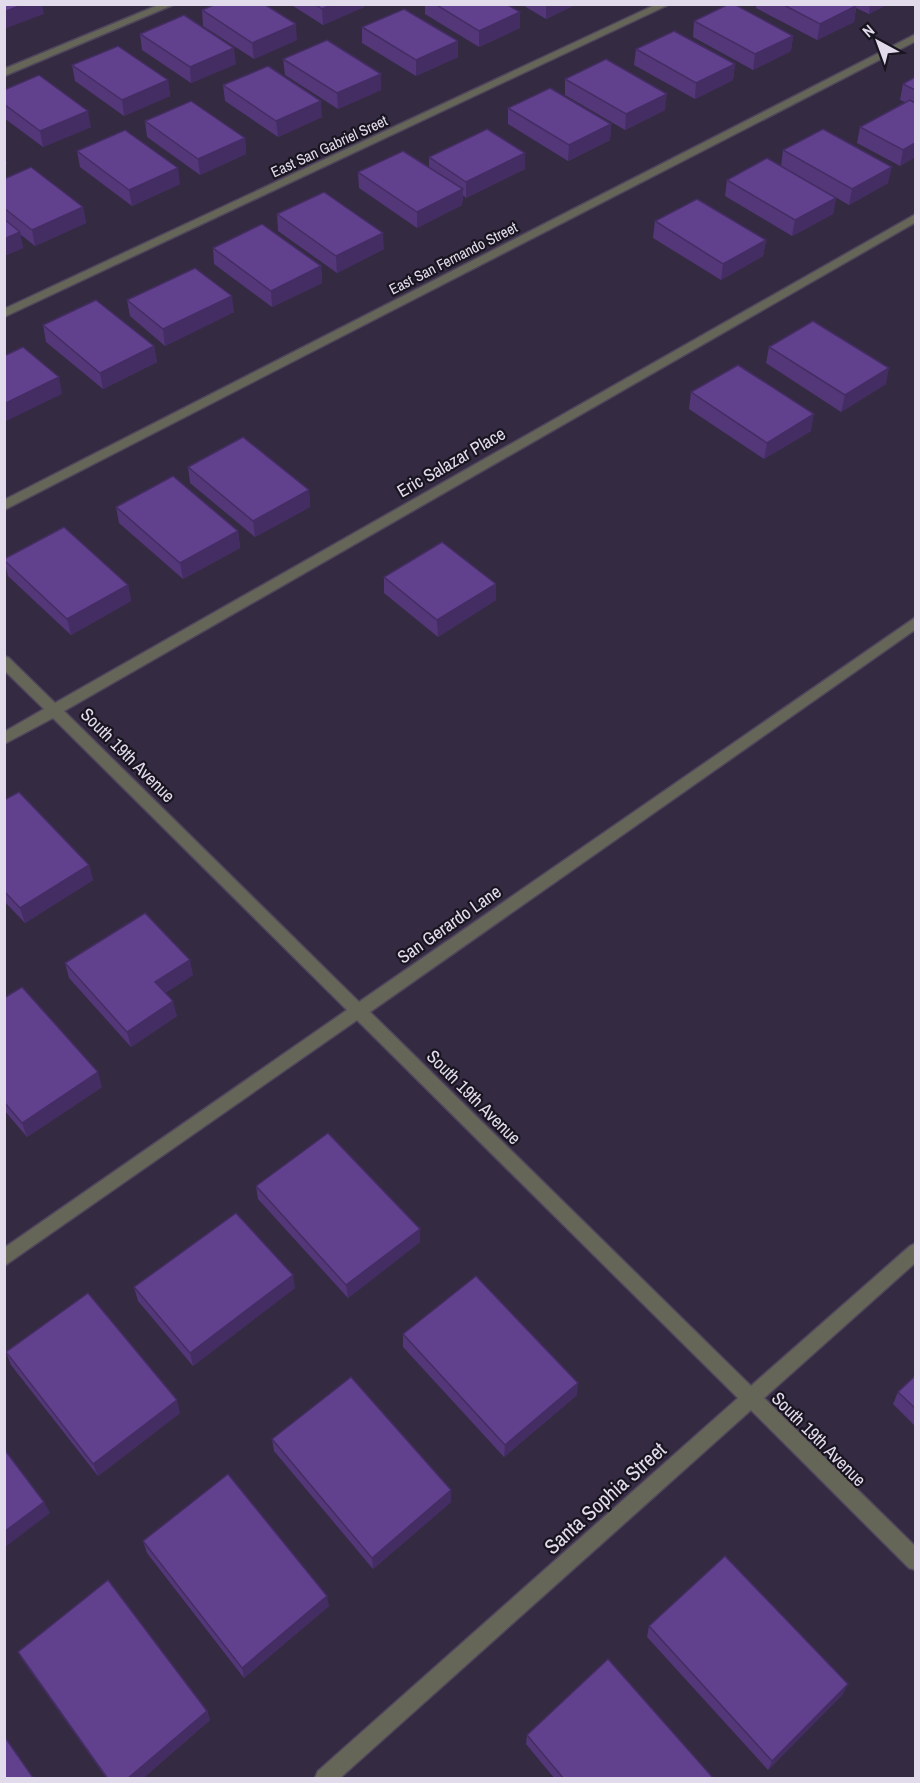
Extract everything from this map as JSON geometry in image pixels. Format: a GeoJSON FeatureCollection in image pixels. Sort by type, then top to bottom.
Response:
{"type":"FeatureCollection","features":[{"type":"Feature","properties":{"kind":"street"},"geometry":{"type":"LineString","coordinates":[[4,72],[171,4]]}},
{"type":"Feature","properties":{"kind":"street","name":"East San Gabriel Sreet"},"geometry":{"type":"LineString","coordinates":[[4,314],[666,4]]}},
{"type":"Feature","properties":{"kind":"street","name":"East San Fernando Street"},"geometry":{"type":"LineString","coordinates":[[4,506],[915,37]]}},
{"type":"Feature","properties":{"kind":"street","name":"Eric Salazar Place"},"geometry":{"type":"LineString","coordinates":[[4,739],[915,217]]}},
{"type":"Feature","properties":{"kind":"street","name":"San Gerardo Lane"},"geometry":{"type":"LineString","coordinates":[[4,1258],[915,622]]}},
{"type":"Feature","properties":{"kind":"street","name":"South 19th Avenue"},"geometry":{"type":"LineString","coordinates":[[4,661],[915,1561]]}},
{"type":"Feature","properties":{"kind":"street","name":"Santa Sophia Street"},"geometry":{"type":"LineString","coordinates":[[325,1779],[915,1251]]}},
{"type":"Feature","properties":{"kind":"building"},"geometry":{"type":"Polygon","coordinates":[[[4,4],[24,4],[4,12],[4,4]]]}},
{"type":"Feature","properties":{"kind":"building"},"geometry":{"type":"Polygon","coordinates":[[[216,4],[264,4],[296,24],[252,43],[202,10],[216,4]]]}},
{"type":"Feature","properties":{"kind":"building"},"geometry":{"type":"Polygon","coordinates":[[[314,4],[332,4],[322,9],[314,4]]]}},
{"type":"Feature","properties":{"kind":"building"},"geometry":{"type":"Polygon","coordinates":[[[435,4],[506,4],[520,12],[479,31],[435,4]]]}},
{"type":"Feature","properties":{"kind":"building"},"geometry":{"type":"Polygon","coordinates":[[[729,4],[734,4],[793,36],[755,54],[694,21],[729,4]]]}},
{"type":"Feature","properties":{"kind":"building"},"geometry":{"type":"Polygon","coordinates":[[[782,4],[854,4],[856,6],[820,24],[782,4]]]}},
{"type":"Feature","properties":{"kind":"building"},"geometry":{"type":"Polygon","coordinates":[[[404,9],[458,41],[416,60],[362,27],[404,9]]]}},
{"type":"Feature","properties":{"kind":"building"},"geometry":{"type":"Polygon","coordinates":[[[184,15],[234,48],[190,67],[140,34],[184,15]]]}},
{"type":"Feature","properties":{"kind":"building"},"geometry":{"type":"Polygon","coordinates":[[[674,31],[735,64],[696,83],[636,49],[674,31]]]}},
{"type":"Feature","properties":{"kind":"building"},"geometry":{"type":"Polygon","coordinates":[[[327,40],[381,74],[337,93],[283,59],[327,40]]]}},
{"type":"Feature","properties":{"kind":"building"},"geometry":{"type":"Polygon","coordinates":[[[118,46],[168,80],[122,100],[72,65],[118,46]]]}},
{"type":"Feature","properties":{"kind":"building"},"geometry":{"type":"Polygon","coordinates":[[[606,59],[667,94],[626,114],[565,79],[606,59]]]}},
{"type":"Feature","properties":{"kind":"building"},"geometry":{"type":"Polygon","coordinates":[[[268,66],[321,101],[276,121],[223,85],[268,66]]]}},
{"type":"Feature","properties":{"kind":"building"},"geometry":{"type":"Polygon","coordinates":[[[39,75],[88,111],[40,131],[4,104],[4,90],[39,75]]]}},
{"type":"Feature","properties":{"kind":"building"},"geometry":{"type":"Polygon","coordinates":[[[915,77],[915,90],[903,84],[915,77]]]}},
{"type":"Feature","properties":{"kind":"building"},"geometry":{"type":"Polygon","coordinates":[[[550,88],[611,124],[569,145],[508,108],[550,88]]]}},
{"type":"Feature","properties":{"kind":"building"},"geometry":{"type":"Polygon","coordinates":[[[910,100],[915,103],[915,143],[903,150],[860,127],[910,100]]]}},
{"type":"Feature","properties":{"kind":"building"},"geometry":{"type":"Polygon","coordinates":[[[191,101],[245,138],[198,159],[145,121],[191,101]]]}},
{"type":"Feature","properties":{"kind":"building"},"geometry":{"type":"Polygon","coordinates":[[[487,129],[525,153],[466,182],[429,157],[487,129]]]}},
{"type":"Feature","properties":{"kind":"building"},"geometry":{"type":"Polygon","coordinates":[[[823,129],[892,167],[852,189],[783,150],[823,129]]]}},
{"type":"Feature","properties":{"kind":"building"},"geometry":{"type":"Polygon","coordinates":[[[125,130],[178,168],[129,190],[77,151],[125,130]]]}},
{"type":"Feature","properties":{"kind":"building"},"geometry":{"type":"Polygon","coordinates":[[[403,151],[463,189],[417,212],[358,172],[403,151]]]}},
{"type":"Feature","properties":{"kind":"building"},"geometry":{"type":"Polygon","coordinates":[[[767,158],[836,198],[795,220],[727,180],[767,158]]]}},
{"type":"Feature","properties":{"kind":"building"},"geometry":{"type":"Polygon","coordinates":[[[31,167],[83,207],[32,230],[4,208],[4,179],[31,167]]]}},
{"type":"Feature","properties":{"kind":"building"},"geometry":{"type":"Polygon","coordinates":[[[324,192],[383,233],[336,256],[277,214],[324,192]]]}},
{"type":"Feature","properties":{"kind":"building"},"geometry":{"type":"Polygon","coordinates":[[[697,199],[766,240],[723,264],[655,221],[697,199]]]}},
{"type":"Feature","properties":{"kind":"building"},"geometry":{"type":"Polygon","coordinates":[[[4,219],[20,232],[4,239],[4,219]]]}},
{"type":"Feature","properties":{"kind":"building"},"geometry":{"type":"Polygon","coordinates":[[[262,224],[321,266],[271,291],[213,248],[262,224]]]}},
{"type":"Feature","properties":{"kind":"building"},"geometry":{"type":"Polygon","coordinates":[[[195,268],[232,296],[163,329],[127,300],[195,268]]]}},
{"type":"Feature","properties":{"kind":"building"},"geometry":{"type":"Polygon","coordinates":[[[96,300],[154,346],[100,373],[43,325],[96,300]]]}},
{"type":"Feature","properties":{"kind":"building"},"geometry":{"type":"Polygon","coordinates":[[[813,321],[889,368],[845,395],[769,347],[813,321]]]}},
{"type":"Feature","properties":{"kind":"building"},"geometry":{"type":"Polygon","coordinates":[[[23,347],[59,377],[4,404],[4,356],[23,347]]]}},
{"type":"Feature","properties":{"kind":"building"},"geometry":{"type":"Polygon","coordinates":[[[738,365],[814,414],[767,443],[691,392],[738,365]]]}},
{"type":"Feature","properties":{"kind":"building"},"geometry":{"type":"Polygon","coordinates":[[[243,437],[309,490],[253,521],[188,467],[243,437]]]}},
{"type":"Feature","properties":{"kind":"building"},"geometry":{"type":"Polygon","coordinates":[[[173,476],[238,531],[180,563],[116,507],[173,476]]]}},
{"type":"Feature","properties":{"kind":"building"},"geometry":{"type":"Polygon","coordinates":[[[64,527],[128,585],[67,619],[4,560],[64,527]]]}},
{"type":"Feature","properties":{"kind":"building"},"geometry":{"type":"Polygon","coordinates":[[[442,542],[496,584],[437,620],[384,577],[442,542]]]}},
{"type":"Feature","properties":{"kind":"building"},"geometry":{"type":"Polygon","coordinates":[[[19,792],[89,865],[20,908],[4,891],[4,800],[19,792]]]}},
{"type":"Feature","properties":{"kind":"building"},"geometry":{"type":"Polygon","coordinates":[[[145,913],[190,960],[155,982],[173,1001],[127,1032],[65,963],[145,913]]]}},
{"type":"Feature","properties":{"kind":"building"},"geometry":{"type":"Polygon","coordinates":[[[22,987],[98,1072],[22,1123],[4,1102],[4,998],[22,987]]]}},
{"type":"Feature","properties":{"kind":"building"},"geometry":{"type":"Polygon","coordinates":[[[328,1133],[420,1229],[346,1285],[256,1186],[328,1133]]]}},
{"type":"Feature","properties":{"kind":"building"},"geometry":{"type":"Polygon","coordinates":[[[236,1213],[293,1275],[190,1353],[134,1287],[236,1213]]]}},
{"type":"Feature","properties":{"kind":"building"},"geometry":{"type":"Polygon","coordinates":[[[476,1276],[578,1383],[505,1445],[403,1334],[476,1276]]]}},
{"type":"Feature","properties":{"kind":"building"},"geometry":{"type":"Polygon","coordinates":[[[88,1293],[177,1400],[93,1464],[6,1352],[88,1293]]]}},
{"type":"Feature","properties":{"kind":"building"},"geometry":{"type":"Polygon","coordinates":[[[915,1376],[915,1408],[898,1392],[915,1376]]]}},
{"type":"Feature","properties":{"kind":"building"},"geometry":{"type":"Polygon","coordinates":[[[351,1377],[451,1490],[372,1558],[272,1439],[351,1377]]]}},
{"type":"Feature","properties":{"kind":"building"},"geometry":{"type":"Polygon","coordinates":[[[4,1449],[44,1502],[4,1532],[4,1449]]]}},
{"type":"Feature","properties":{"kind":"building"},"geometry":{"type":"Polygon","coordinates":[[[228,1474],[327,1596],[242,1668],[143,1541],[228,1474]]]}},
{"type":"Feature","properties":{"kind":"building"},"geometry":{"type":"Polygon","coordinates":[[[725,1556],[848,1684],[772,1761],[649,1626],[725,1556]]]}},
{"type":"Feature","properties":{"kind":"building"},"geometry":{"type":"Polygon","coordinates":[[[108,1580],[207,1711],[127,1779],[108,1779],[18,1652],[108,1580]]]}},
{"type":"Feature","properties":{"kind":"building"},"geometry":{"type":"Polygon","coordinates":[[[608,1659],[714,1779],[564,1779],[527,1735],[608,1659]]]}},
{"type":"Feature","properties":{"kind":"building"},"geometry":{"type":"Polygon","coordinates":[[[4,1736],[34,1779],[4,1779],[4,1736]]]}}]}
